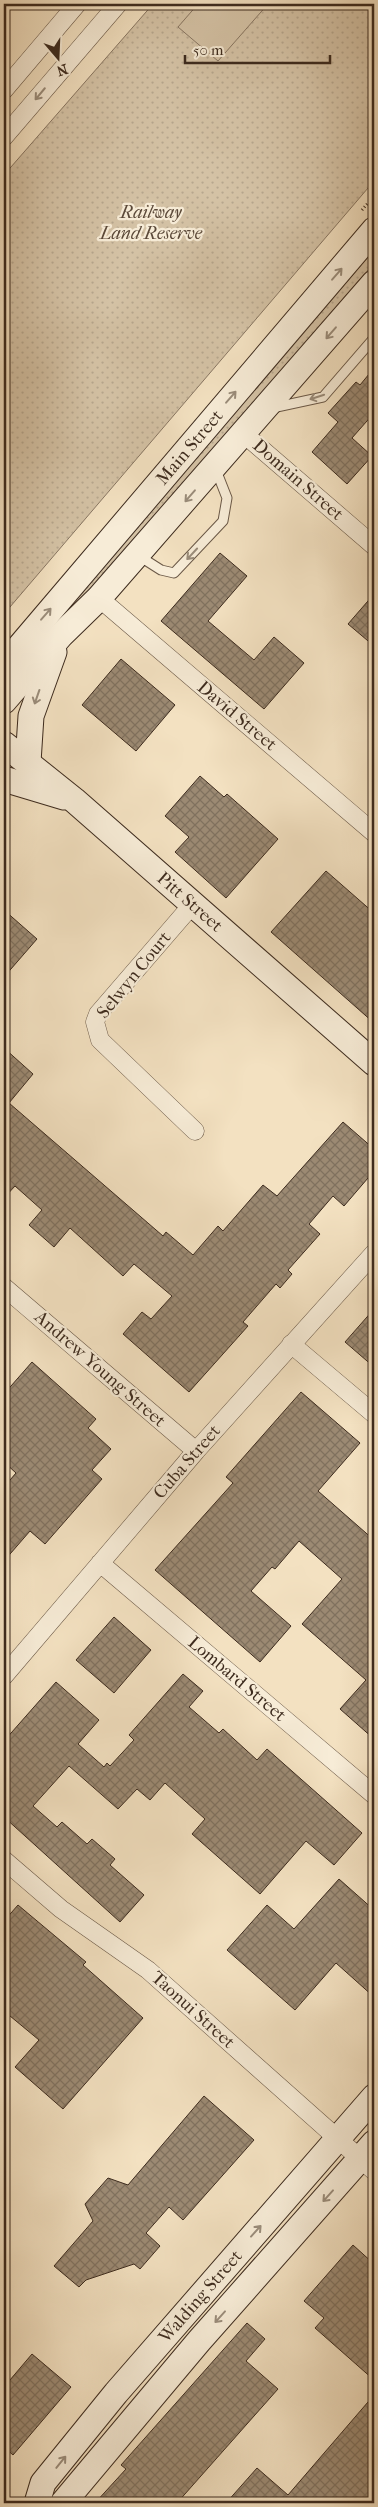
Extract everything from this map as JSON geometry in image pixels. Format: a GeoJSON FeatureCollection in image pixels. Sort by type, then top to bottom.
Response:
{"type":"FeatureCollection","features":[{"type":"Feature","properties":{"kind":"main road","name":"Main Street"},"geometry":{"type":"LineString","coordinates":[[9,654],[374,230]]}},
{"type":"Feature","properties":{"kind":"main road","name":"Main Street"},"geometry":{"type":"LineString","coordinates":[[4,701],[60,635],[99,598],[138,555],[374,283]]}},
{"type":"Feature","properties":{"kind":"main road"},"geometry":{"type":"LineString","coordinates":[[28,762],[31,716],[60,635]]}},
{"type":"Feature","properties":{"kind":"main road","name":"Pitt Street"},"geometry":{"type":"LineString","coordinates":[[4,744],[74,800],[374,1063]]}},
{"type":"Feature","properties":{"kind":"main road"},"geometry":{"type":"LineString","coordinates":[[4,779],[74,800]]}},
{"type":"Feature","properties":{"kind":"main road","name":"Walding Street"},"geometry":{"type":"LineString","coordinates":[[37,2503],[43,2484],[116,2393],[374,2097]]}},
{"type":"Feature","properties":{"kind":"main road","name":"Walding Street"},"geometry":{"type":"LineString","coordinates":[[63,2503],[199,2342],[370,2158]]}},
{"type":"Feature","properties":{"kind":"street"},"geometry":{"type":"LineString","coordinates":[[4,90],[78,4]]}},
{"type":"Feature","properties":{"kind":"street"},"geometry":{"type":"LineString","coordinates":[[4,137],[118,4]]}},
{"type":"Feature","properties":{"kind":"street","name":"Domain Street"},"geometry":{"type":"LineString","coordinates":[[244,434],[374,546]]}},
{"type":"Feature","properties":{"kind":"street","name":"David Street"},"geometry":{"type":"LineString","coordinates":[[99,598],[374,833]]}},
{"type":"Feature","properties":{"kind":"street","name":"Selwyn Court"},"geometry":{"type":"LineString","coordinates":[[192,905],[98,1014],[95,1022],[100,1040],[195,1131]]}},
{"type":"Feature","properties":{"kind":"street","name":"Cuba Street"},"geometry":{"type":"LineString","coordinates":[[4,1676],[196,1451],[374,1253]]}},
{"type":"Feature","properties":{"kind":"street","name":"Andrew Young Street"},"geometry":{"type":"LineString","coordinates":[[4,1286],[196,1451]]}},
{"type":"Feature","properties":{"kind":"street"},"geometry":{"type":"LineString","coordinates":[[291,1344],[374,1414]]}},
{"type":"Feature","properties":{"kind":"street","name":"Lombard Street"},"geometry":{"type":"LineString","coordinates":[[100,1562],[374,1795]]}},
{"type":"Feature","properties":{"kind":"street","name":"Taonui Street"},"geometry":{"type":"LineString","coordinates":[[4,1860],[61,1909],[148,1970],[338,2140],[370,2158]]}},
{"type":"Feature","properties":{"kind":"lane"},"geometry":{"type":"LineString","coordinates":[[265,409],[323,397],[374,338]]}},
{"type":"Feature","properties":{"kind":"lane"},"geometry":{"type":"LineString","coordinates":[[138,555],[161,570],[174,573],[223,521],[227,498],[214,468]]}},
{"type":"Feature","properties":{"kind":"green space","name":"Railway Land Reserve"},"geometry":{"type":"Polygon","coordinates":[[[153,4],[374,4],[374,181],[4,614],[4,175],[153,4]]]}},
{"type":"Feature","properties":{"kind":"green space"},"geometry":{"type":"Polygon","coordinates":[[[198,4],[268,4],[218,61],[178,27],[198,4]]]}},
{"type":"Feature","properties":{"kind":"green space"},"geometry":{"type":"Polygon","coordinates":[[[374,250],[374,263],[105,576],[68,612],[65,610],[374,250]]]}},
{"type":"Feature","properties":{"kind":"building"},"geometry":{"type":"Polygon","coordinates":[[[374,368],[374,413],[352,438],[372,456],[347,484],[312,452],[338,422],[328,413],[356,382],[360,385],[374,368]]]}},
{"type":"Feature","properties":{"kind":"building"},"geometry":{"type":"Polygon","coordinates":[[[220,553],[247,576],[208,621],[254,660],[274,637],[304,663],[264,709],[161,621],[220,553]]]}},
{"type":"Feature","properties":{"kind":"building"},"geometry":{"type":"Polygon","coordinates":[[[374,594],[374,646],[348,624],[374,594]]]}},
{"type":"Feature","properties":{"kind":"building"},"geometry":{"type":"Polygon","coordinates":[[[121,659],[175,705],[136,751],[82,705],[121,659]]]}},
{"type":"Feature","properties":{"kind":"building"},"geometry":{"type":"Polygon","coordinates":[[[200,776],[224,797],[227,794],[278,839],[226,898],[175,852],[189,837],[165,816],[200,776]]]}},
{"type":"Feature","properties":{"kind":"building"},"geometry":{"type":"Polygon","coordinates":[[[326,871],[374,913],[374,1023],[271,932],[326,871]]]}},
{"type":"Feature","properties":{"kind":"building"},"geometry":{"type":"Polygon","coordinates":[[[4,910],[37,939],[4,977],[4,910]]]}},
{"type":"Feature","properties":{"kind":"building"},"geometry":{"type":"Polygon","coordinates":[[[4,1048],[33,1074],[9,1103],[163,1236],[166,1232],[193,1255],[218,1226],[223,1231],[263,1185],[277,1196],[343,1122],[374,1149],[374,1171],[344,1206],[333,1196],[309,1224],[320,1234],[288,1270],[292,1274],[280,1288],[276,1284],[243,1322],[248,1326],[189,1392],[123,1334],[142,1312],[151,1319],[172,1296],[134,1264],[123,1276],[70,1228],[54,1247],[29,1225],[42,1210],[15,1186],[4,1198],[4,1048]]]}},
{"type":"Feature","properties":{"kind":"building"},"geometry":{"type":"Polygon","coordinates":[[[374,1309],[374,1367],[345,1342],[374,1309]]]}},
{"type":"Feature","properties":{"kind":"building"},"geometry":{"type":"Polygon","coordinates":[[[32,1362],[96,1419],[88,1428],[111,1449],[92,1470],[102,1479],[45,1544],[30,1531],[4,1561],[4,1487],[16,1473],[4,1462],[4,1394],[32,1362]]]}},
{"type":"Feature","properties":{"kind":"building"},"geometry":{"type":"Polygon","coordinates":[[[301,1392],[360,1443],[318,1491],[374,1540],[374,1739],[340,1709],[366,1680],[302,1624],[342,1579],[299,1541],[275,1569],[272,1567],[251,1591],[291,1626],[260,1662],[155,1570],[233,1483],[226,1477],[301,1392]]]}},
{"type":"Feature","properties":{"kind":"building"},"geometry":{"type":"Polygon","coordinates":[[[114,1617],[151,1650],[114,1693],[76,1660],[114,1617]]]}},
{"type":"Feature","properties":{"kind":"building"},"geometry":{"type":"Polygon","coordinates":[[[183,1674],[203,1691],[189,1707],[219,1733],[223,1729],[257,1760],[267,1749],[362,1833],[334,1865],[306,1841],[260,1894],[192,1834],[205,1819],[165,1783],[150,1800],[137,1789],[118,1809],[69,1766],[33,1806],[57,1827],[62,1822],[87,1844],[92,1839],[115,1859],[110,1865],[144,1895],[120,1922],[4,1817],[4,1741],[56,1682],[99,1720],[78,1744],[104,1767],[107,1763],[110,1766],[134,1740],[129,1735],[183,1674]]]}},
{"type":"Feature","properties":{"kind":"building"},"geometry":{"type":"Polygon","coordinates":[[[339,1879],[374,1910],[374,1997],[336,1963],[295,2010],[227,1950],[267,1905],[294,1929],[339,1879]]]}},
{"type":"Feature","properties":{"kind":"building"},"geometry":{"type":"Polygon","coordinates":[[[18,1905],[86,1962],[83,1965],[143,2018],[63,2109],[15,2067],[39,2040],[4,2011],[4,1921],[18,1905]]]}},
{"type":"Feature","properties":{"kind":"building"},"geometry":{"type":"Polygon","coordinates":[[[204,2096],[254,2140],[183,2220],[169,2207],[146,2233],[160,2246],[140,2269],[134,2264],[86,2280],[79,2287],[54,2266],[93,2221],[85,2204],[108,2178],[128,2185],[204,2096]]]}},
{"type":"Feature","properties":{"kind":"building"},"geometry":{"type":"Polygon","coordinates":[[[353,2245],[374,2264],[374,2380],[315,2328],[324,2318],[304,2301],[353,2245]]]}},
{"type":"Feature","properties":{"kind":"building"},"geometry":{"type":"Polygon","coordinates":[[[247,2323],[265,2339],[246,2361],[278,2389],[177,2503],[95,2503],[126,2469],[121,2465],[247,2323]]]}},
{"type":"Feature","properties":{"kind":"building"},"geometry":{"type":"Polygon","coordinates":[[[32,2354],[71,2387],[13,2455],[4,2447],[4,2387],[32,2354]]]}},
{"type":"Feature","properties":{"kind":"building"},"geometry":{"type":"Polygon","coordinates":[[[374,2395],[374,2503],[226,2503],[257,2468],[288,2495],[374,2395]]]}}]}
